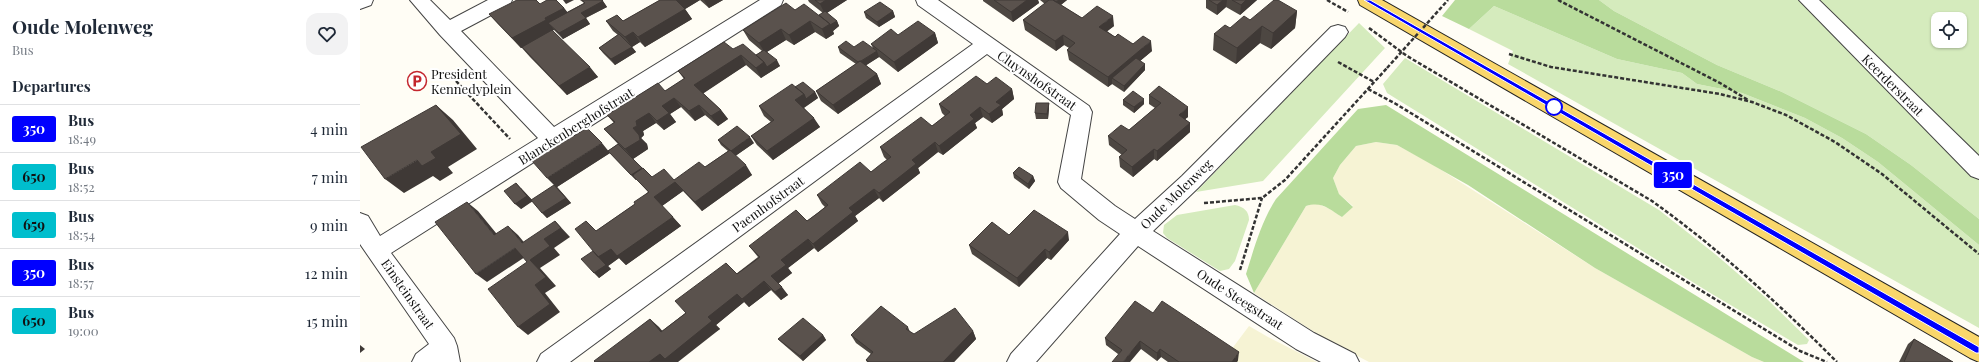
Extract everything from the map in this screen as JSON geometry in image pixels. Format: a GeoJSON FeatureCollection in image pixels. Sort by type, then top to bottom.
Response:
{"type":"FeatureCollection","features":[{"type":"Feature","properties":{"kind":"main road"},"geometry":{"type":"LineString","coordinates":[[1360,8],[1979,350]]}},
{"type":"Feature","properties":{"kind":"street"},"geometry":{"type":"LineString","coordinates":[[360,2],[364,0]]}},
{"type":"Feature","properties":{"kind":"street"},"geometry":{"type":"LineString","coordinates":[[419,0],[553,140]]}},
{"type":"Feature","properties":{"kind":"street"},"geometry":{"type":"LineString","coordinates":[[447,30],[503,0]]}},
{"type":"Feature","properties":{"kind":"street","name":"Blanckenberghofstraat"},"geometry":{"type":"LineString","coordinates":[[376,250],[774,0]]}},
{"type":"Feature","properties":{"kind":"street","name":"Cluynshofstraat"},"geometry":{"type":"LineString","coordinates":[[925,0],[986,45],[1082,112],[1069,182],[1107,213],[1136,232]]}},
{"type":"Feature","properties":{"kind":"street","name":"Keerderstraat"},"geometry":{"type":"LineString","coordinates":[[1808,0],[1979,170]]}},
{"type":"Feature","properties":{"kind":"street","name":"Oude Molenweg"},"geometry":{"type":"LineString","coordinates":[[1020,362],[1136,232],[1185,187],[1338,32]]}},
{"type":"Feature","properties":{"kind":"street","name":"Paemhofstraat"},"geometry":{"type":"LineString","coordinates":[[550,362],[986,45]]}},
{"type":"Feature","properties":{"kind":"street","name":"Einsteinstraat"},"geometry":{"type":"LineString","coordinates":[[361,226],[446,354]]}},
{"type":"Feature","properties":{"kind":"street","name":"Oude Steegstraat"},"geometry":{"type":"LineString","coordinates":[[1136,232],[1305,341],[1346,362]]}},
{"type":"Feature","properties":{"kind":"street"},"geometry":{"type":"LineString","coordinates":[[425,362],[446,354]]}},
{"type":"Feature","properties":{"kind":"path"},"geometry":{"type":"LineString","coordinates":[[1327,0],[1360,8]]}},
{"type":"Feature","properties":{"kind":"path"},"geometry":{"type":"LineString","coordinates":[[1202,203],[1262,198],[1285,180],[1448,0]]}},
{"type":"Feature","properties":{"kind":"path"},"geometry":{"type":"LineString","coordinates":[[1558,0],[1720,83],[1752,102]]}},
{"type":"Feature","properties":{"kind":"path"},"geometry":{"type":"LineString","coordinates":[[1372,31],[1407,56],[1535,130],[1672,215],[1733,263],[1778,304],[1837,362]]}},
{"type":"Feature","properties":{"kind":"path"},"geometry":{"type":"LineString","coordinates":[[1506,52],[1551,67],[1720,94],[1752,102],[1786,115],[1835,142],[1882,174],[1979,254]]}},
{"type":"Feature","properties":{"kind":"path"},"geometry":{"type":"LineString","coordinates":[[1344,65],[1375,82]]}},
{"type":"Feature","properties":{"kind":"path"},"geometry":{"type":"LineString","coordinates":[[456,81],[526,157]]}},
{"type":"Feature","properties":{"kind":"path"},"geometry":{"type":"LineString","coordinates":[[1368,89],[1403,108],[1800,351],[1827,362]]}},
{"type":"Feature","properties":{"kind":"path"},"geometry":{"type":"LineString","coordinates":[[1228,291],[1236,282],[1256,222],[1262,198]]}},
{"type":"Feature","properties":{"kind":"shaded area"},"geometry":{"type":"Polygon","coordinates":[[[1376,142],[1397,145],[1432,164],[1595,268],[1752,357],[1764,362],[1369,362],[1325,339],[1254,293],[1306,206],[1316,203],[1330,209],[1342,217],[1353,206],[1339,194],[1333,178],[1340,165],[1356,146],[1376,142]]]}},
{"type":"Feature","properties":{"kind":"shaded area"},"geometry":{"type":"Polygon","coordinates":[[[1249,326],[1268,337],[1317,362],[1222,362],[1249,326]]]}},
{"type":"Feature","properties":{"kind":"green space"},"geometry":{"type":"Polygon","coordinates":[[[1455,0],[1599,0],[1614,11],[1717,65],[1782,92],[1866,134],[1911,165],[1979,219],[1979,245],[1878,162],[1842,138],[1805,118],[1742,93],[1697,84],[1682,73],[1617,59],[1494,6],[1469,29],[1442,16],[1455,0]]]}},
{"type":"Feature","properties":{"kind":"green space"},"geometry":{"type":"Polygon","coordinates":[[[1599,0],[1979,0],[1979,219],[1911,165],[1866,134],[1782,92],[1717,65],[1614,11],[1599,0]]]}},
{"type":"Feature","properties":{"kind":"green space"},"geometry":{"type":"Polygon","coordinates":[[[1494,6],[1617,59],[1682,73],[1697,84],[1742,93],[1805,118],[1842,138],[1878,162],[1979,245],[1979,328],[1508,64],[1513,51],[1469,29],[1494,6]]]}},
{"type":"Feature","properties":{"kind":"green space"},"geometry":{"type":"Polygon","coordinates":[[[1359,23],[1385,48],[1263,181],[1196,192],[1359,23]]]}},
{"type":"Feature","properties":{"kind":"green space"},"geometry":{"type":"Polygon","coordinates":[[[1405,58],[1659,210],[1715,254],[1765,297],[1809,340],[1807,344],[1798,345],[1712,294],[1387,93],[1383,84],[1405,58]]]}},
{"type":"Feature","properties":{"kind":"green space"},"geometry":{"type":"Polygon","coordinates":[[[1386,105],[1804,362],[1764,362],[1752,357],[1595,268],[1468,185],[1397,145],[1376,142],[1356,146],[1340,165],[1333,178],[1339,194],[1353,207],[1342,217],[1321,205],[1317,204],[1306,206],[1254,293],[1246,274],[1262,226],[1276,199],[1358,109],[1386,105]]]}},
{"type":"Feature","properties":{"kind":"green space"},"geometry":{"type":"Polygon","coordinates":[[[1235,205],[1245,210],[1248,214],[1249,220],[1235,261],[1229,269],[1220,271],[1167,238],[1163,233],[1164,225],[1177,215],[1235,205]]]}},
{"type":"Feature","properties":{"kind":"building"},"geometry":{"type":"Polygon","coordinates":[[[517,0],[536,0],[540,4],[547,0],[556,0],[564,8],[545,18],[546,20],[512,38],[489,14],[517,0]]]}},
{"type":"Feature","properties":{"kind":"building"},"geometry":{"type":"Polygon","coordinates":[[[582,0],[603,1],[581,13],[586,18],[559,33],[548,23],[585,3],[582,0]]]}},
{"type":"Feature","properties":{"kind":"building"},"geometry":{"type":"Polygon","coordinates":[[[660,0],[676,0],[685,9],[638,37],[633,32],[625,37],[606,21],[617,15],[623,21],[660,0]]]}},
{"type":"Feature","properties":{"kind":"building"},"geometry":{"type":"Polygon","coordinates":[[[815,0],[826,0],[820,4],[815,0]]]}},
{"type":"Feature","properties":{"kind":"building"},"geometry":{"type":"Polygon","coordinates":[[[994,0],[1027,0],[1011,12],[994,0]]]}},
{"type":"Feature","properties":{"kind":"building"},"geometry":{"type":"Polygon","coordinates":[[[1049,0],[1053,0],[1082,18],[1097,6],[1113,16],[1099,27],[1115,37],[1118,34],[1133,44],[1143,36],[1151,41],[1108,77],[1067,50],[1075,43],[1063,35],[1055,41],[1023,20],[1049,0]]]}},
{"type":"Feature","properties":{"kind":"building"},"geometry":{"type":"Polygon","coordinates":[[[1209,0],[1223,0],[1217,5],[1209,0]]]}},
{"type":"Feature","properties":{"kind":"building"},"geometry":{"type":"Polygon","coordinates":[[[1232,0],[1246,0],[1241,5],[1232,0]]]}},
{"type":"Feature","properties":{"kind":"building"},"geometry":{"type":"Polygon","coordinates":[[[1274,0],[1278,0],[1297,11],[1273,33],[1262,26],[1237,48],[1214,34],[1225,25],[1230,28],[1244,16],[1250,20],[1274,0]]]}},
{"type":"Feature","properties":{"kind":"building"},"geometry":{"type":"Polygon","coordinates":[[[880,2],[893,11],[877,22],[864,12],[880,2]]]}},
{"type":"Feature","properties":{"kind":"building"},"geometry":{"type":"Polygon","coordinates":[[[786,3],[795,10],[804,4],[830,24],[822,29],[810,21],[789,35],[781,29],[759,43],[743,30],[786,3]]]}},
{"type":"Feature","properties":{"kind":"building"},"geometry":{"type":"Polygon","coordinates":[[[825,11],[837,21],[830,25],[819,15],[825,11]]]}},
{"type":"Feature","properties":{"kind":"building"},"geometry":{"type":"Polygon","coordinates":[[[918,21],[935,33],[894,62],[871,44],[891,29],[898,35],[918,21]]]}},
{"type":"Feature","properties":{"kind":"building"},"geometry":{"type":"Polygon","coordinates":[[[552,30],[590,67],[559,86],[522,47],[552,30]]]}},
{"type":"Feature","properties":{"kind":"building"},"geometry":{"type":"Polygon","coordinates":[[[619,34],[632,47],[611,59],[599,48],[619,34]]]}},
{"type":"Feature","properties":{"kind":"building"},"geometry":{"type":"Polygon","coordinates":[[[846,41],[854,47],[863,41],[877,51],[858,62],[838,47],[846,41]]]}},
{"type":"Feature","properties":{"kind":"building"},"geometry":{"type":"Polygon","coordinates":[[[724,42],[733,49],[743,44],[764,62],[756,68],[741,55],[694,85],[721,110],[711,116],[699,105],[689,111],[674,98],[662,106],[669,113],[657,121],[649,113],[636,121],[637,126],[633,128],[639,135],[640,140],[625,149],[604,129],[615,122],[607,115],[658,83],[665,91],[685,78],[678,71],[724,42]]]}},
{"type":"Feature","properties":{"kind":"building"},"geometry":{"type":"Polygon","coordinates":[[[764,50],[777,60],[767,67],[756,55],[764,50]]]}},
{"type":"Feature","properties":{"kind":"building"},"geometry":{"type":"Polygon","coordinates":[[[1136,58],[1145,64],[1124,86],[1112,78],[1136,58]]]}},
{"type":"Feature","properties":{"kind":"building"},"geometry":{"type":"Polygon","coordinates":[[[860,61],[877,74],[833,105],[816,91],[860,61]]]}},
{"type":"Feature","properties":{"kind":"building"},"geometry":{"type":"Polygon","coordinates":[[[976,76],[987,84],[996,77],[1012,89],[996,102],[1001,105],[989,114],[980,107],[970,115],[974,119],[939,146],[935,142],[912,160],[916,164],[879,193],[874,189],[849,208],[853,212],[813,244],[808,239],[781,260],[786,265],[771,276],[782,287],[775,292],[764,281],[742,299],[737,294],[708,317],[712,321],[665,359],[660,354],[649,362],[594,361],[650,319],[661,332],[686,313],[675,301],[726,263],[737,274],[760,257],[749,246],[796,210],[807,221],[818,213],[828,205],[817,195],[860,162],[871,172],[891,157],[880,147],[921,117],[932,126],[950,112],[939,104],[976,76]]]}},
{"type":"Feature","properties":{"kind":"building"},"geometry":{"type":"Polygon","coordinates":[[[803,82],[815,92],[806,99],[804,94],[795,87],[803,82]]]}},
{"type":"Feature","properties":{"kind":"building"},"geometry":{"type":"Polygon","coordinates":[[[792,84],[804,94],[795,100],[814,118],[767,151],[751,136],[774,120],[759,106],[792,84]]]}},
{"type":"Feature","properties":{"kind":"building"},"geometry":{"type":"Polygon","coordinates":[[[1159,86],[1188,107],[1179,115],[1190,123],[1157,151],[1154,149],[1132,167],[1119,157],[1127,150],[1108,136],[1121,125],[1129,130],[1161,103],[1149,95],[1159,86]]]}},
{"type":"Feature","properties":{"kind":"building"},"geometry":{"type":"Polygon","coordinates":[[[1133,91],[1144,99],[1134,107],[1123,100],[1133,91]]]}},
{"type":"Feature","properties":{"kind":"building"},"geometry":{"type":"Polygon","coordinates":[[[1036,103],[1049,103],[1047,114],[1035,113],[1036,103]]]}},
{"type":"Feature","properties":{"kind":"building"},"geometry":{"type":"Polygon","coordinates":[[[436,105],[461,134],[431,152],[436,158],[422,166],[417,160],[385,179],[361,147],[436,105]]]}},
{"type":"Feature","properties":{"kind":"building"},"geometry":{"type":"Polygon","coordinates":[[[737,126],[750,137],[731,151],[718,140],[737,126]]]}},
{"type":"Feature","properties":{"kind":"building"},"geometry":{"type":"Polygon","coordinates":[[[587,128],[602,143],[547,178],[532,161],[587,128]]]}},
{"type":"Feature","properties":{"kind":"building"},"geometry":{"type":"Polygon","coordinates":[[[618,144],[642,168],[631,175],[608,151],[618,144]]]}},
{"type":"Feature","properties":{"kind":"building"},"geometry":{"type":"Polygon","coordinates":[[[730,150],[746,165],[695,202],[675,182],[654,197],[673,217],[617,256],[611,249],[598,257],[575,229],[586,221],[596,231],[635,204],[634,202],[649,192],[633,176],[643,168],[652,177],[664,169],[674,180],[699,162],[705,167],[730,150]]]}},
{"type":"Feature","properties":{"kind":"building"},"geometry":{"type":"Polygon","coordinates":[[[1019,167],[1033,176],[1028,184],[1013,173],[1019,167]]]}},
{"type":"Feature","properties":{"kind":"building"},"geometry":{"type":"Polygon","coordinates":[[[516,183],[527,196],[515,204],[504,191],[516,183]]]}},
{"type":"Feature","properties":{"kind":"building"},"geometry":{"type":"Polygon","coordinates":[[[554,185],[566,198],[542,213],[531,200],[554,185]]]}},
{"type":"Feature","properties":{"kind":"building"},"geometry":{"type":"Polygon","coordinates":[[[467,202],[494,235],[508,226],[522,243],[555,221],[561,228],[544,239],[550,246],[530,260],[546,277],[535,285],[550,304],[518,327],[488,289],[527,262],[515,248],[476,274],[435,222],[467,202]]]}},
{"type":"Feature","properties":{"kind":"building"},"geometry":{"type":"Polygon","coordinates":[[[1034,210],[1068,232],[1049,252],[1045,249],[1017,278],[969,245],[992,222],[1009,235],[1034,210]]]}},
{"type":"Feature","properties":{"kind":"building"},"geometry":{"type":"Polygon","coordinates":[[[593,251],[606,265],[594,273],[581,259],[593,251]]]}},
{"type":"Feature","properties":{"kind":"building"},"geometry":{"type":"Polygon","coordinates":[[[1135,301],[1153,313],[1162,301],[1239,352],[1232,362],[1179,362],[1160,349],[1157,353],[1140,341],[1123,362],[1112,362],[1122,350],[1105,338],[1135,301]]]}},
{"type":"Feature","properties":{"kind":"building"},"geometry":{"type":"Polygon","coordinates":[[[881,306],[908,327],[906,329],[914,334],[955,308],[973,331],[943,362],[869,362],[866,360],[873,352],[851,335],[881,306]]]}},
{"type":"Feature","properties":{"kind":"building"},"geometry":{"type":"Polygon","coordinates":[[[803,318],[823,335],[800,356],[778,339],[803,318]]]}},
{"type":"Feature","properties":{"kind":"building"},"geometry":{"type":"Polygon","coordinates":[[[1914,339],[1953,362],[1904,362],[1914,339]]]}},
{"type":"Feature","properties":{"kind":"bus line","name":"350"},"geometry":{"type":"LineString","coordinates":[[1367,0],[1979,350]]}},
{"type":"Feature","properties":{"kind":"place","name":"President Kennedyplein"},"geometry":{"type":"Point","coordinates":[417,81]}}]}
